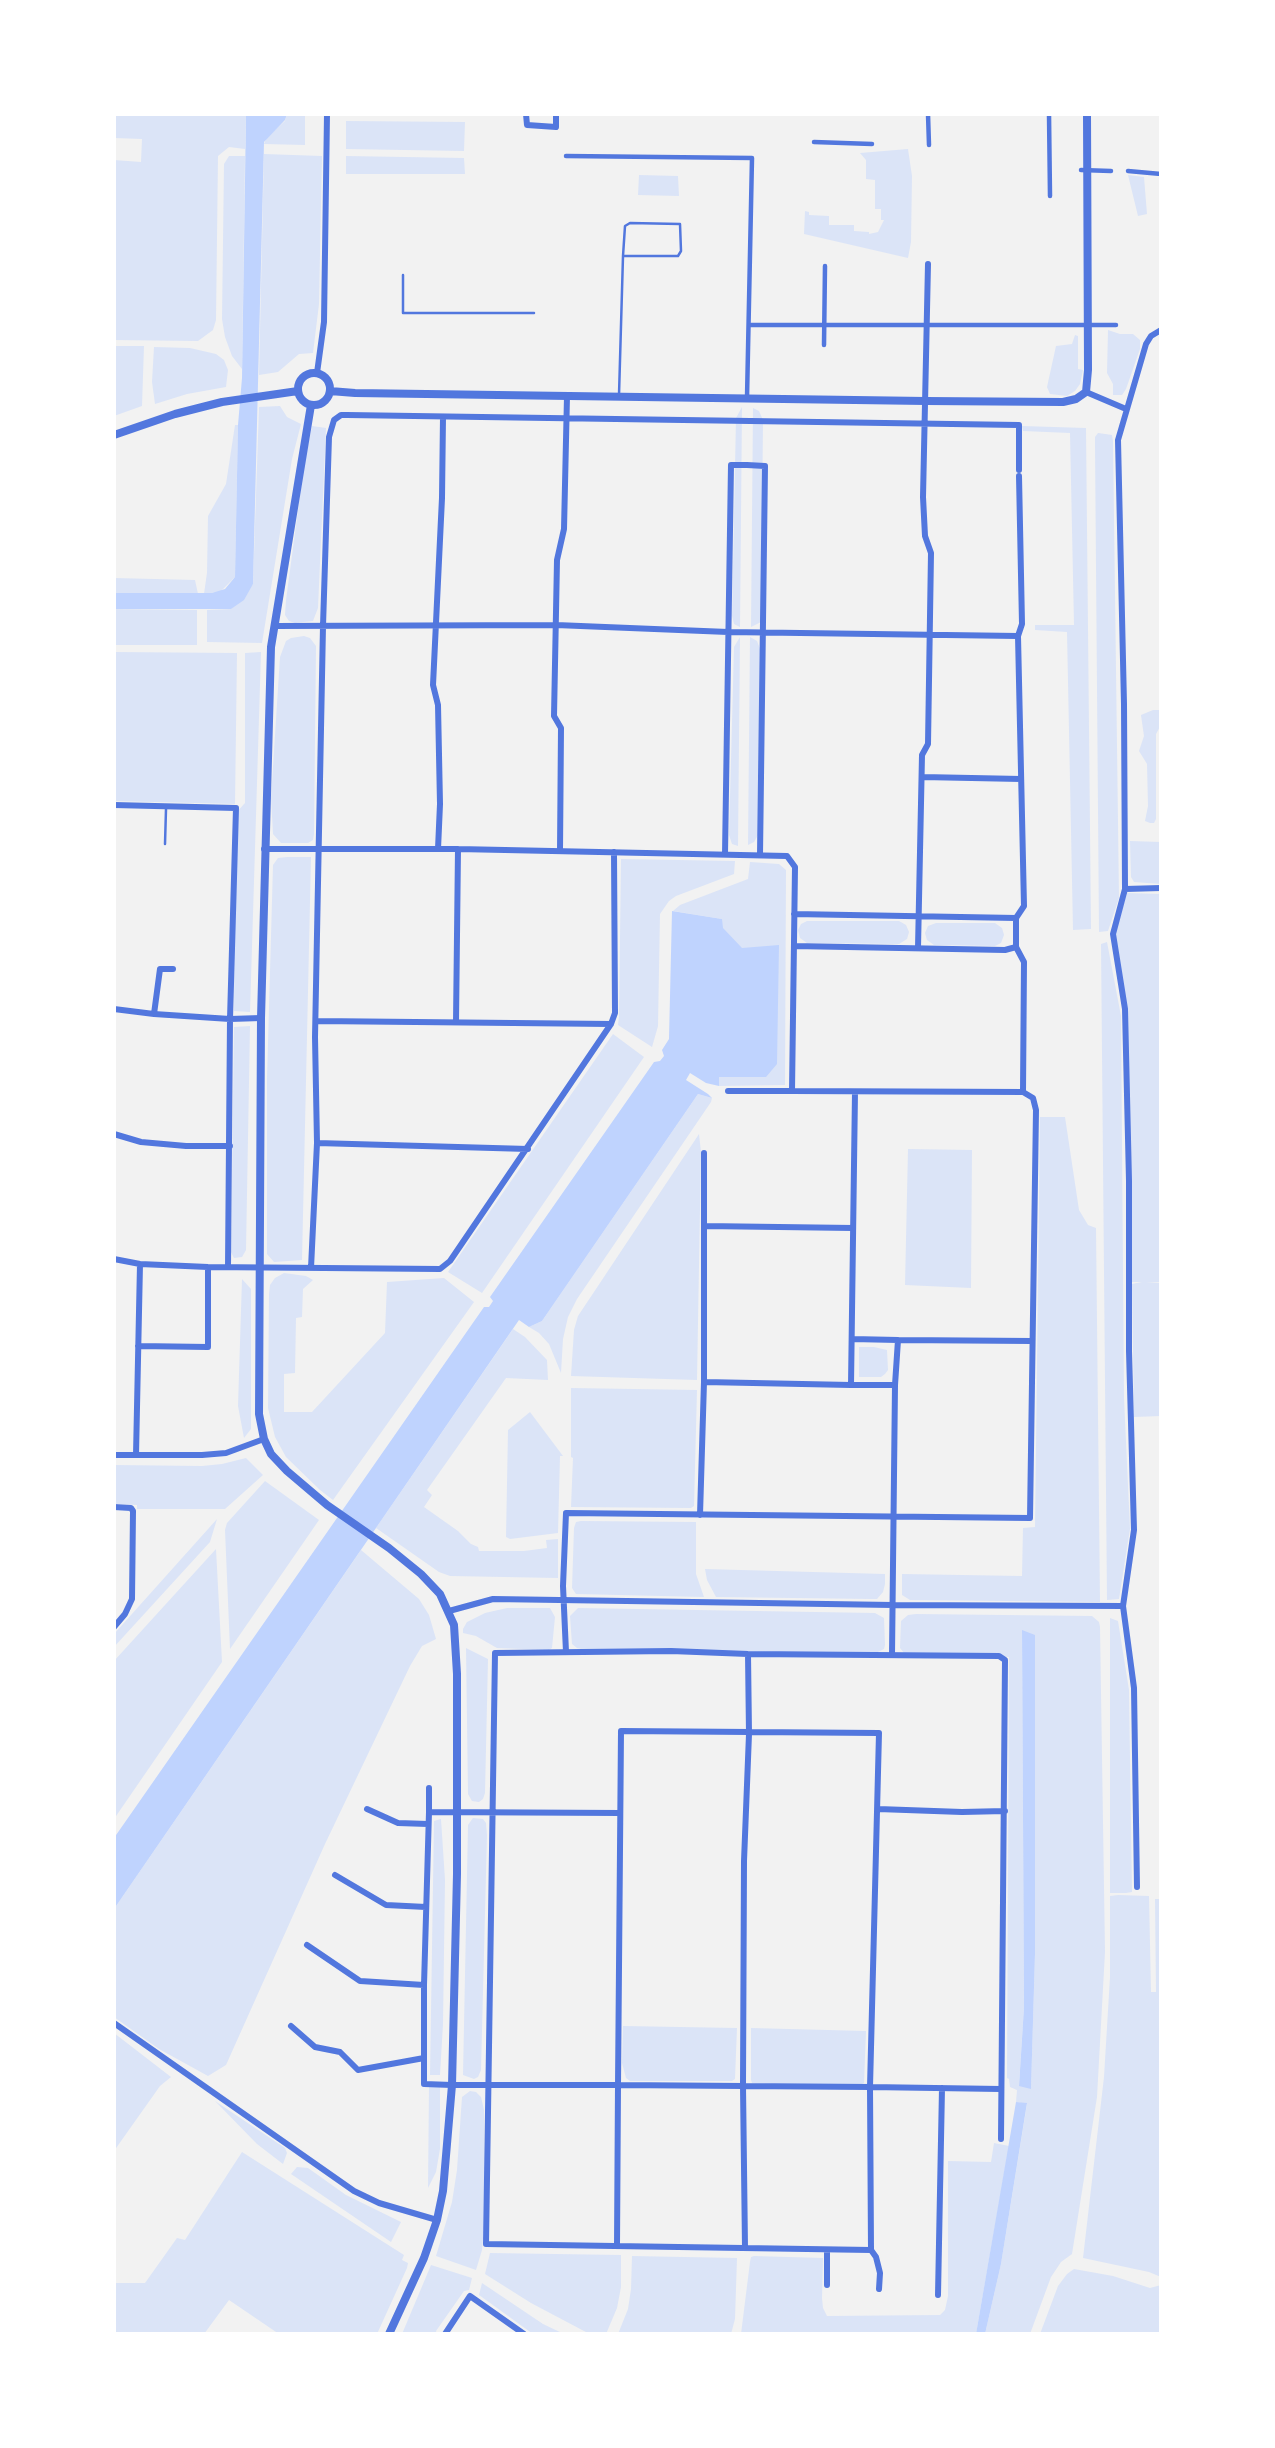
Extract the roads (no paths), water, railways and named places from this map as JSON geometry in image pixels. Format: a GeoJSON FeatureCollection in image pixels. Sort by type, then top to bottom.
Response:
{"type":"FeatureCollection","features":[{"type":"Feature","properties":{"kind":"street"},"geometry":{"type":"LineString","coordinates":[[317,373],[324,322],[327,114]]}},
{"type":"Feature","properties":{"kind":"street"},"geometry":{"type":"LineString","coordinates":[[526,114],[527,125],[556,127],[556,114]]}},
{"type":"Feature","properties":{"kind":"street"},"geometry":{"type":"LineString","coordinates":[[928,114],[929,145]]}},
{"type":"Feature","properties":{"kind":"street"},"geometry":{"type":"LineString","coordinates":[[1049,114],[1050,196]]}},
{"type":"Feature","properties":{"kind":"street"},"geometry":{"type":"LineString","coordinates":[[330,391],[926,401],[1063,402],[1076,399],[1086,392],[1088,370],[1084,170],[1087,114]]}},
{"type":"Feature","properties":{"kind":"street"},"geometry":{"type":"LineString","coordinates":[[814,142],[872,144]]}},
{"type":"Feature","properties":{"kind":"street"},"geometry":{"type":"LineString","coordinates":[[566,156],[752,158],[747,398]]}},
{"type":"Feature","properties":{"kind":"street"},"geometry":{"type":"LineString","coordinates":[[1084,170],[1111,171]]}},
{"type":"Feature","properties":{"kind":"street"},"geometry":{"type":"LineString","coordinates":[[1128,171],[1161,174]]}},
{"type":"Feature","properties":{"kind":"street"},"geometry":{"type":"LineString","coordinates":[[918,948],[922,755],[928,744],[931,553],[924,523],[928,264]]}},
{"type":"Feature","properties":{"kind":"street"},"geometry":{"type":"LineString","coordinates":[[824,345],[825,266]]}},
{"type":"Feature","properties":{"kind":"street"},"geometry":{"type":"LineString","coordinates":[[1021,325],[1022,318]]}},
{"type":"Feature","properties":{"kind":"street"},"geometry":{"type":"LineString","coordinates":[[749,325],[1116,326]]}},
{"type":"Feature","properties":{"kind":"street"},"geometry":{"type":"LineString","coordinates":[[1137,1887],[1134,1688],[1123,1606],[1134,1530],[1125,1009],[1113,934],[1125,889],[1125,704],[1118,440],[1146,344],[1151,336],[1161,330]]}},
{"type":"Feature","properties":{"kind":"street"},"geometry":{"type":"LineString","coordinates":[[317,373],[328,381],[330,391],[324,402],[311,405],[300,398],[298,391],[307,374],[317,373]]}},
{"type":"Feature","properties":{"kind":"street"},"geometry":{"type":"LineString","coordinates":[[114,435],[175,414],[222,402],[298,391]]}},
{"type":"Feature","properties":{"kind":"street"},"geometry":{"type":"LineString","coordinates":[[1086,392],[1126,409]]}},
{"type":"Feature","properties":{"kind":"street"},"geometry":{"type":"LineString","coordinates":[[560,851],[561,728],[554,716],[557,560],[564,529],[567,396]]}},
{"type":"Feature","properties":{"kind":"street"},"geometry":{"type":"LineString","coordinates":[[311,405],[271,647],[261,1018],[259,1414],[264,1439],[271,1454],[287,1471],[327,1505],[389,1548],[421,1574],[440,1594],[454,1625],[457,1674],[457,1874],[452,2085],[443,2191],[437,2220],[424,2258],[389,2334]]}},
{"type":"Feature","properties":{"kind":"street"},"geometry":{"type":"LineString","coordinates":[[311,1268],[317,1143],[323,626],[330,428],[334,420],[341,415],[1019,425],[1021,624],[1018,636],[1024,906],[1016,918],[1016,947],[1024,962],[1023,1092]]}},
{"type":"Feature","properties":{"kind":"street"},"geometry":{"type":"LineString","coordinates":[[438,849],[438,705],[433,684],[443,417]]}},
{"type":"Feature","properties":{"kind":"street"},"geometry":{"type":"LineString","coordinates":[[725,854],[731,465],[747,465],[765,466],[761,855]]}},
{"type":"Feature","properties":{"kind":"street"},"geometry":{"type":"LineString","coordinates":[[275,626],[556,625],[728,632],[1018,636]]}},
{"type":"Feature","properties":{"kind":"street"},"geometry":{"type":"LineString","coordinates":[[922,777],[1021,779]]}},
{"type":"Feature","properties":{"kind":"street"},"geometry":{"type":"LineString","coordinates":[[114,805],[236,808],[230,1019],[228,1267]]}},
{"type":"Feature","properties":{"kind":"street"},"geometry":{"type":"LineString","coordinates":[[264,849],[458,849],[787,856],[795,867],[792,1091]]}},
{"type":"Feature","properties":{"kind":"street"},"geometry":{"type":"LineString","coordinates":[[456,1022],[458,849]]}},
{"type":"Feature","properties":{"kind":"street"},"geometry":{"type":"LineString","coordinates":[[114,1259],[140,1264],[259,1268],[440,1269],[450,1261],[611,1024],[615,1013],[614,852]]}},
{"type":"Feature","properties":{"kind":"street"},"geometry":{"type":"LineString","coordinates":[[1125,889],[1161,888]]}},
{"type":"Feature","properties":{"kind":"street"},"geometry":{"type":"LineString","coordinates":[[794,914],[1016,918]]}},
{"type":"Feature","properties":{"kind":"street"},"geometry":{"type":"LineString","coordinates":[[794,946],[1005,950],[1016,947]]}},
{"type":"Feature","properties":{"kind":"street"},"geometry":{"type":"LineString","coordinates":[[154,1014],[160,969],[173,969]]}},
{"type":"Feature","properties":{"kind":"street"},"geometry":{"type":"LineString","coordinates":[[114,1009],[230,1019],[261,1018]]}},
{"type":"Feature","properties":{"kind":"street"},"geometry":{"type":"LineString","coordinates":[[317,1021],[611,1024]]}},
{"type":"Feature","properties":{"kind":"street"},"geometry":{"type":"LineString","coordinates":[[566,1652],[566,1514],[1030,1518],[1036,1110],[1033,1098],[1023,1092],[728,1091]]}},
{"type":"Feature","properties":{"kind":"street"},"geometry":{"type":"LineString","coordinates":[[851,1385],[855,1092]]}},
{"type":"Feature","properties":{"kind":"street"},"geometry":{"type":"LineString","coordinates":[[114,1134],[141,1142],[230,1146]]}},
{"type":"Feature","properties":{"kind":"street"},"geometry":{"type":"LineString","coordinates":[[317,1143],[528,1149]]}},
{"type":"Feature","properties":{"kind":"street"},"geometry":{"type":"LineString","coordinates":[[700,1515],[704,1382],[704,1153]]}},
{"type":"Feature","properties":{"kind":"street"},"geometry":{"type":"LineString","coordinates":[[704,1226],[853,1228]]}},
{"type":"Feature","properties":{"kind":"street"},"geometry":{"type":"LineString","coordinates":[[136,1455],[140,1264]]}},
{"type":"Feature","properties":{"kind":"street"},"geometry":{"type":"LineString","coordinates":[[138,1346],[208,1347],[208,1266]]}},
{"type":"Feature","properties":{"kind":"street"},"geometry":{"type":"LineString","coordinates":[[852,1339],[1032,1341]]}},
{"type":"Feature","properties":{"kind":"street"},"geometry":{"type":"LineString","coordinates":[[892,1655],[895,1385],[898,1340]]}},
{"type":"Feature","properties":{"kind":"street"},"geometry":{"type":"LineString","coordinates":[[704,1382],[895,1385]]}},
{"type":"Feature","properties":{"kind":"street"},"geometry":{"type":"LineString","coordinates":[[114,1455],[226,1453],[264,1439]]}},
{"type":"Feature","properties":{"kind":"street"},"geometry":{"type":"LineString","coordinates":[[114,1507],[131,1508],[133,1511],[132,1599],[125,1614],[114,1626]]}},
{"type":"Feature","properties":{"kind":"street"},"geometry":{"type":"LineString","coordinates":[[449,1611],[493,1599],[1123,1606]]}},
{"type":"Feature","properties":{"kind":"street"},"geometry":{"type":"LineString","coordinates":[[871,2250],[486,2244],[495,1653],[671,1651],[999,1656],[1005,1660],[1001,2139]]}},
{"type":"Feature","properties":{"kind":"street"},"geometry":{"type":"LineString","coordinates":[[745,2248],[744,1861],[749,1734],[748,1654]]}},
{"type":"Feature","properties":{"kind":"street"},"geometry":{"type":"LineString","coordinates":[[617,2246],[621,1731],[879,1733],[870,2087],[871,2250],[876,2257],[880,2273],[878,2289]]}},
{"type":"Feature","properties":{"kind":"street"},"geometry":{"type":"LineString","coordinates":[[429,1788],[424,2084],[1000,2089]]}},
{"type":"Feature","properties":{"kind":"street"},"geometry":{"type":"LineString","coordinates":[[367,1809],[398,1823],[428,1824]]}},
{"type":"Feature","properties":{"kind":"street"},"geometry":{"type":"LineString","coordinates":[[878,1809],[1004,1811]]}},
{"type":"Feature","properties":{"kind":"street"},"geometry":{"type":"LineString","coordinates":[[429,1812],[620,1813]]}},
{"type":"Feature","properties":{"kind":"street"},"geometry":{"type":"LineString","coordinates":[[335,1875],[386,1905],[426,1907]]}},
{"type":"Feature","properties":{"kind":"street"},"geometry":{"type":"LineString","coordinates":[[307,1945],[360,1981],[424,1985]]}},
{"type":"Feature","properties":{"kind":"street"},"geometry":{"type":"LineString","coordinates":[[114,2023],[354,2191],[379,2203],[437,2220]]}},
{"type":"Feature","properties":{"kind":"street"},"geometry":{"type":"LineString","coordinates":[[291,2026],[315,2047],[340,2052],[358,2070],[424,2057]]}},
{"type":"Feature","properties":{"kind":"street"},"geometry":{"type":"LineString","coordinates":[[939,2295],[942,2088]]}},
{"type":"Feature","properties":{"kind":"street"},"geometry":{"type":"LineString","coordinates":[[827,2250],[827,2285]]}},
{"type":"Feature","properties":{"kind":"street"},"geometry":{"type":"LineString","coordinates":[[445,2334],[470,2296],[524,2334]]}},
{"type":"Feature","properties":{"kind":"lane"},"geometry":{"type":"LineString","coordinates":[[620,395],[623,256],[624,228],[628,223],[680,224],[681,251],[678,256],[623,256]]}},
{"type":"Feature","properties":{"kind":"lane"},"geometry":{"type":"LineString","coordinates":[[403,275],[403,313],[534,313]]}},
{"type":"Feature","properties":{"kind":"lane"},"geometry":{"type":"LineString","coordinates":[[165,844],[166,807]]}},
{"type":"Feature","properties":{"kind":"water"},"geometry":{"type":"Polygon","coordinates":[[[246,114],[287,114],[285,120],[264,142],[253,584],[244,600],[231,609],[114,609],[114,593],[212,593],[225,589],[235,577],[238,425],[242,378],[246,114]]]}},
{"type":"Feature","properties":{"kind":"water"},"geometry":{"type":"Polygon","coordinates":[[[672,911],[722,919],[723,928],[742,948],[779,945],[777,1064],[766,1077],[719,1077],[719,1086],[706,1083],[690,1073],[686,1080],[712,1098],[698,1094],[542,1321],[529,1327],[519,1320],[114,1909],[114,1838],[484,1307],[489,1307],[493,1301],[490,1297],[654,1062],[660,1061],[664,1056],[662,1050],[669,1039],[672,911]]]}},
{"type":"Feature","properties":{"kind":"water"},"geometry":{"type":"Polygon","coordinates":[[[1022,1630],[1035,1635],[1035,1954],[1031,2089],[1019,2086],[1024,2007],[1022,1630]]]}},
{"type":"Feature","properties":{"kind":"water"},"geometry":{"type":"Polygon","coordinates":[[[1016,2102],[1027,2103],[1001,2264],[985,2334],[976,2334],[1016,2102]]]}}]}
